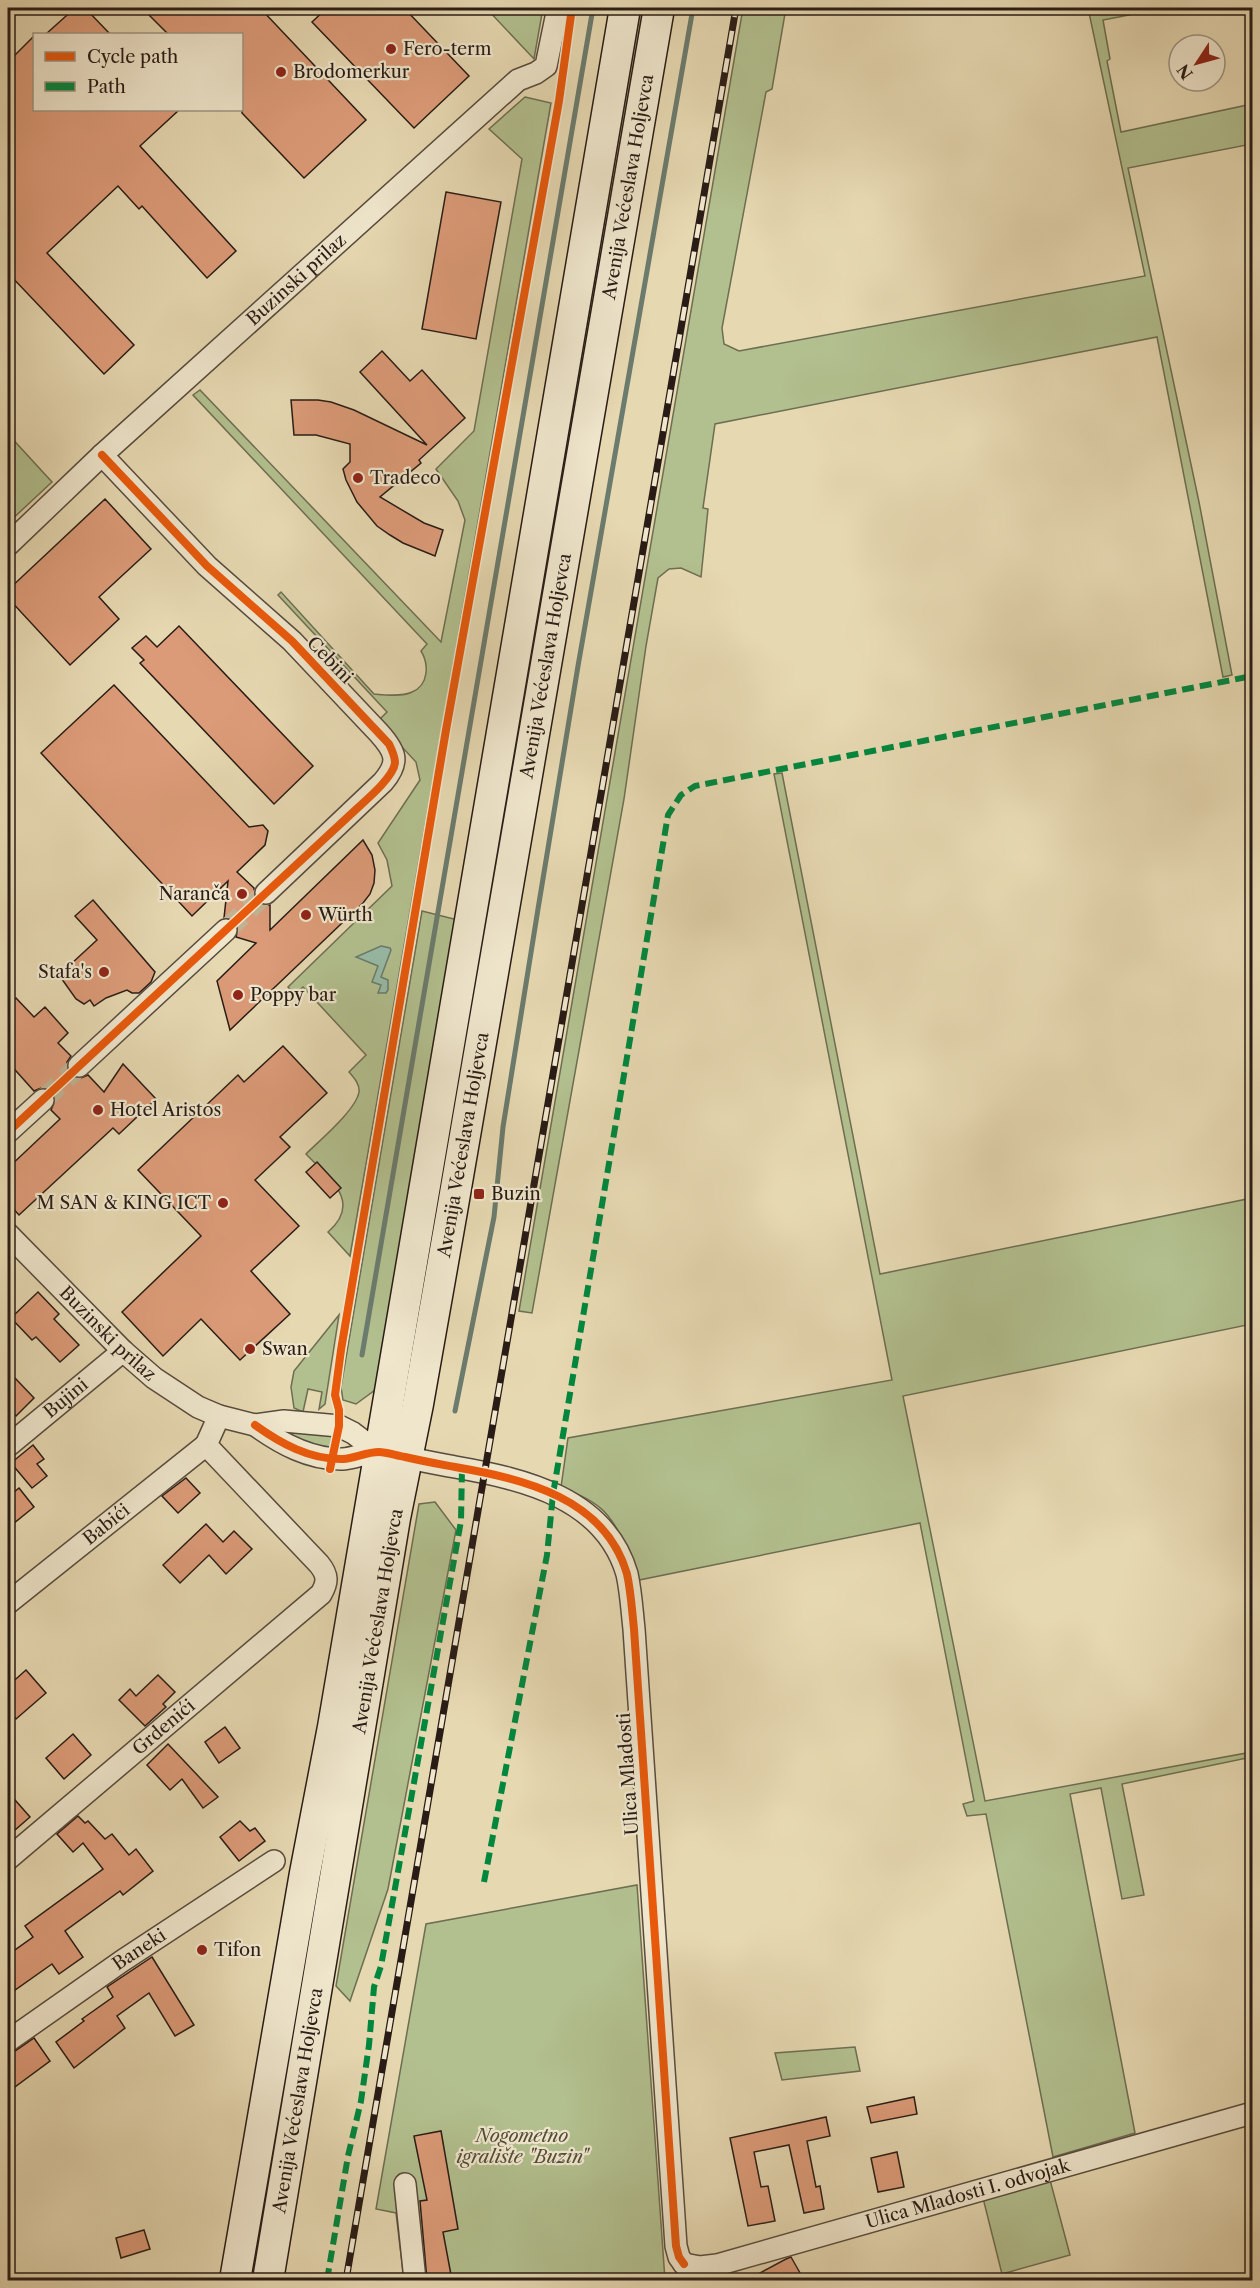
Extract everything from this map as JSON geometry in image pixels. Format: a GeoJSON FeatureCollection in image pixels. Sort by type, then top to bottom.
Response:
{"type":"FeatureCollection","features":[{"type":"Feature","properties":{"kind":"main road","name":"Avenija Većeslava Holjevca"},"geometry":{"type":"LineString","coordinates":[[268,2280],[395,1518],[393,1455],[624,8]]}},
{"type":"Feature","properties":{"kind":"main road","name":"Avenija Većeslava Holjevca"},"geometry":{"type":"LineString","coordinates":[[236,2280],[305,1874],[333,1727],[393,1455],[446,1245],[659,8]]}},
{"type":"Feature","properties":{"kind":"street","name":"Buzinski prilaz"},"geometry":{"type":"LineString","coordinates":[[8,545],[102,455],[518,80],[536,74],[546,66],[558,8]]}},
{"type":"Feature","properties":{"kind":"street","name":"Cebini"},"geometry":{"type":"LineString","coordinates":[[102,455],[207,566],[292,641],[389,744],[393,754],[395,763],[383,782],[266,893]]}},
{"type":"Feature","properties":{"kind":"street"},"geometry":{"type":"LineString","coordinates":[[79,1066],[226,930]]}},
{"type":"Feature","properties":{"kind":"street"},"geometry":{"type":"LineString","coordinates":[[8,1132],[43,1100]]}},
{"type":"Feature","properties":{"kind":"street","name":"Buzinski prilaz"},"geometry":{"type":"LineString","coordinates":[[8,1234],[123,1351],[175,1393],[198,1407],[219,1416],[255,1425],[298,1451],[332,1458],[393,1455]]}},
{"type":"Feature","properties":{"kind":"street","name":"Bujini"},"geometry":{"type":"LineString","coordinates":[[8,1446],[123,1351]]}},
{"type":"Feature","properties":{"kind":"street"},"geometry":{"type":"LineString","coordinates":[[206,1444],[219,1416]]}},
{"type":"Feature","properties":{"kind":"street","name":"Buzinski prilaz"},"geometry":{"type":"LineString","coordinates":[[255,1425],[284,1421],[339,1426],[393,1455]]}},
{"type":"Feature","properties":{"kind":"street","name":"Grdenići"},"geometry":{"type":"LineString","coordinates":[[8,1859],[321,1594],[327,1580],[325,1572],[206,1444]]}},
{"type":"Feature","properties":{"kind":"street","name":"Babići"},"geometry":{"type":"LineString","coordinates":[[8,1603],[206,1444]]}},
{"type":"Feature","properties":{"kind":"street","name":"Ulica Mladosti"},"geometry":{"type":"LineString","coordinates":[[393,1455],[485,1472],[527,1484],[576,1505],[604,1530],[622,1560],[627,1575],[634,1629],[676,2246],[681,2272]]}},
{"type":"Feature","properties":{"kind":"street","name":"Baneki"},"geometry":{"type":"LineString","coordinates":[[8,2041],[274,1861]]}},
{"type":"Feature","properties":{"kind":"street","name":"Ulica Mladosti I. odvojak"},"geometry":{"type":"LineString","coordinates":[[681,2272],[717,2265],[1252,2113]]}},
{"type":"Feature","properties":{"kind":"street"},"geometry":{"type":"LineString","coordinates":[[405,2184],[415,2280]]}},
{"type":"Feature","properties":{"kind":"green space"},"geometry":{"type":"Polygon","coordinates":[[[486,8],[543,8],[534,59],[486,8]]]}},
{"type":"Feature","properties":{"kind":"green space"},"geometry":{"type":"Polygon","coordinates":[[[637,8],[649,8],[422,1306],[424,1251],[637,8]]]}},
{"type":"Feature","properties":{"kind":"green space"},"geometry":{"type":"Polygon","coordinates":[[[743,8],[786,8],[772,89],[766,92],[722,328],[724,344],[739,351],[1145,276],[1088,8],[1165,8],[1103,20],[1110,59],[1107,61],[1121,132],[1252,104],[1252,144],[1128,168],[1199,502],[1232,675],[1223,677],[1157,337],[715,424],[703,508],[708,509],[701,577],[681,568],[669,569],[658,578],[624,799],[532,1313],[519,1311],[743,8]]]}},
{"type":"Feature","properties":{"kind":"green space"},"geometry":{"type":"Polygon","coordinates":[[[525,97],[551,103],[350,1256],[328,1232],[343,1211],[339,1191],[306,1154],[337,1124],[356,1099],[359,1086],[349,1072],[366,1055],[303,987],[295,994],[288,987],[392,886],[387,860],[378,843],[420,780],[416,762],[378,721],[387,712],[278,595],[281,592],[374,694],[403,695],[418,689],[426,674],[424,656],[421,651],[427,644],[193,395],[200,390],[441,642],[465,520],[458,501],[436,469],[474,431],[522,159],[489,129],[525,97]]]}},
{"type":"Feature","properties":{"kind":"green space"},"geometry":{"type":"Polygon","coordinates":[[[8,434],[52,482],[8,523],[8,434]]]}},
{"type":"Feature","properties":{"kind":"green space"},"geometry":{"type":"Polygon","coordinates":[[[782,773],[880,1274],[1252,1198],[1252,1324],[903,1396],[985,1801],[1252,1752],[1252,1757],[1122,1784],[1144,1895],[1122,1899],[1101,1788],[1070,1794],[1135,2133],[1053,2157],[986,1814],[967,1816],[963,1804],[974,1801],[920,1523],[639,1580],[633,1560],[609,1516],[594,1503],[561,1487],[568,1438],[892,1380],[774,774],[782,773]]]}},
{"type":"Feature","properties":{"kind":"green space"},"geometry":{"type":"Polygon","coordinates":[[[422,911],[458,920],[375,1390],[356,1404],[343,1400],[341,1387],[422,911]]]}},
{"type":"Feature","properties":{"kind":"green space"},"geometry":{"type":"Polygon","coordinates":[[[339,1315],[325,1404],[319,1409],[322,1392],[308,1389],[303,1412],[294,1408],[291,1387],[294,1371],[339,1315]]]}},
{"type":"Feature","properties":{"kind":"green space"},"geometry":{"type":"Polygon","coordinates":[[[295,1431],[333,1433],[330,1449],[294,1439],[292,1434],[295,1431]]]}},
{"type":"Feature","properties":{"kind":"green space"},"geometry":{"type":"Polygon","coordinates":[[[435,1502],[456,1530],[388,1889],[350,2001],[336,1986],[419,1504],[435,1502]]]}},
{"type":"Feature","properties":{"kind":"green space","name":"Nogometno igralište \"Buzin\""},"geometry":{"type":"Polygon","coordinates":[[[637,1885],[665,2280],[404,2280],[396,2213],[376,2209],[426,1924],[637,1885]]]}},
{"type":"Feature","properties":{"kind":"green space"},"geometry":{"type":"Polygon","coordinates":[[[855,2047],[860,2071],[782,2080],[775,2053],[855,2047]]]}},
{"type":"Feature","properties":{"kind":"green space"},"geometry":{"type":"Polygon","coordinates":[[[1050,2180],[1070,2255],[1002,2274],[983,2198],[1050,2180]]]}},
{"type":"Feature","properties":{"kind":"shaded area"},"geometry":{"type":"Polygon","coordinates":[[[381,946],[391,950],[381,977],[388,980],[386,993],[378,993],[381,985],[372,982],[378,966],[356,957],[381,946]]]}},
{"type":"Feature","properties":{"kind":"building"},"geometry":{"type":"Polygon","coordinates":[[[75,8],[85,8],[109,33],[47,33],[75,8]]]}},
{"type":"Feature","properties":{"kind":"building","name":"Brodomerkur"},"geometry":{"type":"Polygon","coordinates":[[[142,8],[260,8],[366,120],[304,178],[242,113],[243,33],[167,33],[142,8]]]}},
{"type":"Feature","properties":{"kind":"building","name":"Fero-term"},"geometry":{"type":"Polygon","coordinates":[[[327,8],[404,8],[469,76],[414,128],[312,22],[327,8]]]}},
{"type":"Feature","properties":{"kind":"building"},"geometry":{"type":"Polygon","coordinates":[[[33,37],[33,111],[178,111],[140,146],[236,251],[207,278],[142,206],[139,209],[118,186],[47,253],[134,345],[104,374],[8,273],[8,62],[33,37]]]}},
{"type":"Feature","properties":{"kind":"building"},"geometry":{"type":"Polygon","coordinates":[[[446,192],[501,202],[476,339],[422,329],[446,192]]]}},
{"type":"Feature","properties":{"kind":"building"},"geometry":{"type":"Polygon","coordinates":[[[382,351],[410,381],[422,370],[465,418],[419,460],[421,463],[380,497],[424,523],[443,530],[435,556],[403,543],[377,526],[357,502],[343,469],[350,462],[350,444],[316,435],[294,435],[291,400],[318,400],[354,410],[427,445],[360,372],[382,351]]]}},
{"type":"Feature","properties":{"kind":"building"},"geometry":{"type":"Polygon","coordinates":[[[105,499],[151,549],[99,597],[119,619],[70,665],[8,598],[8,590],[105,499]]]}},
{"type":"Feature","properties":{"kind":"building"},"geometry":{"type":"Polygon","coordinates":[[[179,626],[313,766],[274,804],[140,663],[144,660],[132,648],[146,636],[157,647],[179,626]]]}},
{"type":"Feature","properties":{"kind":"building"},"geometry":{"type":"Polygon","coordinates":[[[114,685],[249,827],[263,825],[268,831],[265,845],[237,872],[254,888],[257,902],[270,905],[270,930],[363,840],[372,855],[375,870],[374,883],[363,903],[230,1030],[217,981],[256,943],[236,937],[238,928],[236,922],[230,918],[224,918],[228,881],[192,916],[41,753],[114,685]]]}},
{"type":"Feature","properties":{"kind":"building"},"geometry":{"type":"Polygon","coordinates":[[[93,900],[155,972],[151,982],[139,993],[127,990],[106,998],[94,1006],[90,1000],[84,1004],[76,999],[59,975],[97,940],[75,916],[93,900]]]}},
{"type":"Feature","properties":{"kind":"building","name":"Hotel Aristos"},"geometry":{"type":"Polygon","coordinates":[[[16,998],[34,1017],[45,1007],[68,1033],[58,1043],[71,1056],[67,1062],[70,1075],[81,1078],[88,1075],[104,1092],[123,1064],[156,1099],[119,1134],[113,1128],[19,1215],[8,1203],[8,1168],[60,1119],[51,1110],[56,1098],[52,1091],[41,1088],[34,1091],[8,1062],[8,1005],[16,998]]]}},
{"type":"Feature","properties":{"kind":"building","name":"M SAN & KING ICT"},"geometry":{"type":"Polygon","coordinates":[[[283,1046],[327,1093],[280,1137],[290,1147],[255,1180],[299,1226],[251,1271],[290,1314],[240,1360],[201,1319],[163,1356],[122,1312],[201,1236],[138,1170],[238,1075],[244,1082],[283,1046]]]}},
{"type":"Feature","properties":{"kind":"building"},"geometry":{"type":"Polygon","coordinates":[[[317,1162],[341,1188],[330,1198],[306,1172],[317,1162]]]}},
{"type":"Feature","properties":{"kind":"building"},"geometry":{"type":"Polygon","coordinates":[[[38,1292],[59,1314],[54,1319],[79,1345],[60,1362],[36,1337],[32,1340],[11,1318],[38,1292]]]}},
{"type":"Feature","properties":{"kind":"building"},"geometry":{"type":"Polygon","coordinates":[[[15,1378],[34,1398],[16,1416],[8,1408],[8,1386],[15,1378]]]}},
{"type":"Feature","properties":{"kind":"building"},"geometry":{"type":"Polygon","coordinates":[[[33,1445],[44,1459],[37,1464],[47,1476],[32,1488],[11,1463],[33,1445]]]}},
{"type":"Feature","properties":{"kind":"building"},"geometry":{"type":"Polygon","coordinates":[[[186,1478],[200,1493],[178,1513],[162,1496],[186,1478]]]}},
{"type":"Feature","properties":{"kind":"building"},"geometry":{"type":"Polygon","coordinates":[[[19,1488],[34,1507],[8,1528],[8,1497],[19,1488]]]}},
{"type":"Feature","properties":{"kind":"building"},"geometry":{"type":"Polygon","coordinates":[[[206,1524],[223,1542],[234,1531],[252,1549],[226,1574],[209,1555],[180,1583],[163,1565],[206,1524]]]}},
{"type":"Feature","properties":{"kind":"building"},"geometry":{"type":"Polygon","coordinates":[[[26,1670],[46,1693],[16,1719],[8,1710],[8,1686],[26,1670]]]}},
{"type":"Feature","properties":{"kind":"building"},"geometry":{"type":"Polygon","coordinates":[[[158,1675],[175,1692],[163,1704],[166,1707],[145,1726],[119,1700],[130,1689],[136,1696],[158,1675]]]}},
{"type":"Feature","properties":{"kind":"building"},"geometry":{"type":"Polygon","coordinates":[[[225,1727],[240,1748],[219,1763],[205,1742],[225,1727]]]}},
{"type":"Feature","properties":{"kind":"building"},"geometry":{"type":"Polygon","coordinates":[[[73,1734],[91,1755],[64,1779],[46,1758],[73,1734]]]}},
{"type":"Feature","properties":{"kind":"building"},"geometry":{"type":"Polygon","coordinates":[[[168,1744],[218,1797],[203,1808],[182,1779],[170,1790],[147,1765],[168,1744]]]}},
{"type":"Feature","properties":{"kind":"building"},"geometry":{"type":"Polygon","coordinates":[[[8,1792],[30,1817],[8,1836],[8,1792]]]}},
{"type":"Feature","properties":{"kind":"building"},"geometry":{"type":"Polygon","coordinates":[[[78,1816],[85,1823],[88,1821],[105,1839],[112,1834],[129,1855],[136,1849],[153,1871],[123,1895],[120,1891],[65,1931],[83,1957],[59,1974],[52,1964],[8,1995],[8,1955],[33,1937],[25,1926],[103,1869],[83,1843],[73,1852],[57,1834],[78,1816]]]}},
{"type":"Feature","properties":{"kind":"building"},"geometry":{"type":"Polygon","coordinates":[[[240,1821],[250,1831],[255,1828],[265,1841],[239,1861],[220,1837],[240,1821]]]}},
{"type":"Feature","properties":{"kind":"building"},"geometry":{"type":"Polygon","coordinates":[[[152,1957],[194,2025],[175,2036],[149,1993],[117,2016],[125,2028],[74,2068],[56,2042],[84,2021],[82,2019],[113,1997],[107,1987],[152,1957]]]}},
{"type":"Feature","properties":{"kind":"building"},"geometry":{"type":"Polygon","coordinates":[[[34,2038],[50,2061],[8,2092],[8,2054],[34,2038]]]}},
{"type":"Feature","properties":{"kind":"building"},"geometry":{"type":"Polygon","coordinates":[[[914,2097],[917,2114],[871,2123],[867,2107],[914,2097]]]}},
{"type":"Feature","properties":{"kind":"building"},"geometry":{"type":"Polygon","coordinates":[[[826,2117],[830,2136],[807,2141],[816,2187],[820,2186],[824,2209],[804,2213],[789,2145],[754,2152],[761,2187],[768,2186],[775,2221],[748,2226],[730,2138],[826,2117]]]}},
{"type":"Feature","properties":{"kind":"building"},"geometry":{"type":"Polygon","coordinates":[[[441,2131],[458,2229],[443,2232],[452,2280],[427,2280],[420,2201],[427,2200],[414,2136],[441,2131]]]}},
{"type":"Feature","properties":{"kind":"building"},"geometry":{"type":"Polygon","coordinates":[[[897,2152],[904,2187],[878,2192],[871,2158],[897,2152]]]}},
{"type":"Feature","properties":{"kind":"building"},"geometry":{"type":"Polygon","coordinates":[[[144,2230],[150,2249],[121,2258],[116,2238],[144,2230]]]}},
{"type":"Feature","properties":{"kind":"building"},"geometry":{"type":"Polygon","coordinates":[[[791,2257],[804,2280],[747,2280],[786,2259],[791,2257]]]}},
{"type":"Feature","properties":{"kind":"waterway"},"geometry":{"type":"LineString","coordinates":[[362,1355],[593,8]]}},
{"type":"Feature","properties":{"kind":"waterway"},"geometry":{"type":"LineString","coordinates":[[455,1411],[494,1217],[503,1127],[538,909],[693,8]]}},
{"type":"Feature","properties":{"kind":"tunnel"},"geometry":{"type":"LineString","coordinates":[[226,930],[266,893]]}},
{"type":"Feature","properties":{"kind":"tunnel"},"geometry":{"type":"LineString","coordinates":[[43,1100],[79,1066]]}},
{"type":"Feature","properties":{"kind":"railway"},"geometry":{"type":"LineString","coordinates":[[346,2280],[736,8]]}},
{"type":"Feature","properties":{"kind":"marked path"},"geometry":{"type":"LineString","coordinates":[[484,1882],[547,1555],[553,1494],[668,815],[681,795],[695,786],[1252,676]]}},
{"type":"Feature","properties":{"kind":"marked path"},"geometry":{"type":"LineString","coordinates":[[327,2280],[348,2156],[361,2101],[374,1987],[381,1966],[461,1521],[462,1468]]}},
{"type":"Feature","properties":{"kind":"cycle path"},"geometry":{"type":"LineString","coordinates":[[330,1469],[339,1426],[339,1410],[335,1395],[341,1350],[446,730],[559,101],[572,8]]}},
{"type":"Feature","properties":{"kind":"cycle path"},"geometry":{"type":"LineString","coordinates":[[8,1132],[369,798],[389,776],[395,763],[389,744],[292,641],[207,566],[102,455]]}},
{"type":"Feature","properties":{"kind":"cycle path"},"geometry":{"type":"LineString","coordinates":[[255,1425],[285,1444],[319,1457],[343,1459],[382,1452],[508,1478],[534,1486],[559,1496],[581,1510],[601,1527],[616,1548],[627,1574],[634,1629],[676,2246],[684,2264]]}},
{"type":"Feature","properties":{"kind":"place","name":"Fero-term"},"geometry":{"type":"Point","coordinates":[391,49]}},
{"type":"Feature","properties":{"kind":"place","name":"Brodomerkur"},"geometry":{"type":"Point","coordinates":[281,72]}},
{"type":"Feature","properties":{"kind":"place","name":"Tradeco"},"geometry":{"type":"Point","coordinates":[358,478]}},
{"type":"Feature","properties":{"kind":"place","name":"Naranča"},"geometry":{"type":"Point","coordinates":[242,894]}},
{"type":"Feature","properties":{"kind":"place","name":"Würth"},"geometry":{"type":"Point","coordinates":[306,915]}},
{"type":"Feature","properties":{"kind":"place","name":"Stafa's"},"geometry":{"type":"Point","coordinates":[104,972]}},
{"type":"Feature","properties":{"kind":"place","name":"Poppy bar"},"geometry":{"type":"Point","coordinates":[238,995]}},
{"type":"Feature","properties":{"kind":"place","name":"Hotel Aristos"},"geometry":{"type":"Point","coordinates":[98,1110]}},
{"type":"Feature","properties":{"kind":"place","name":"Buzin"},"geometry":{"type":"Point","coordinates":[479,1194]}},
{"type":"Feature","properties":{"kind":"place","name":"M SAN & KING ICT"},"geometry":{"type":"Point","coordinates":[223,1203]}},
{"type":"Feature","properties":{"kind":"place","name":"Swan"},"geometry":{"type":"Point","coordinates":[250,1349]}},
{"type":"Feature","properties":{"kind":"place","name":"Tifon"},"geometry":{"type":"Point","coordinates":[202,1950]}}]}
